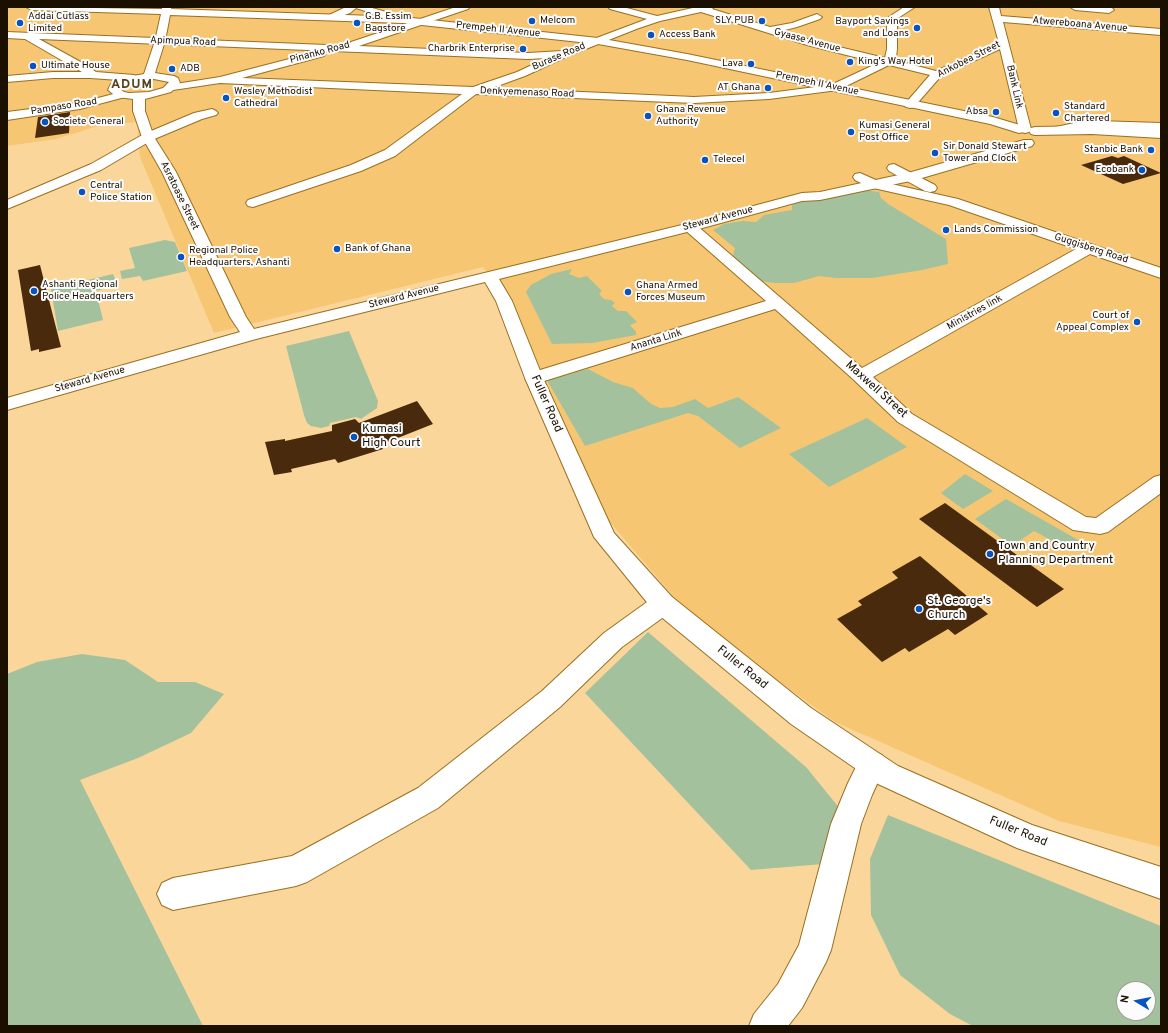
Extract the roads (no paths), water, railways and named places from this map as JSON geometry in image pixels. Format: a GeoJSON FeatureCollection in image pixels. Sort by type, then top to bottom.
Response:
{"type":"FeatureCollection","features":[{"type":"Feature","properties":{"kind":"street","name":"Prempeh II Avenue"},"geometry":{"type":"LineString","coordinates":[[31,7],[167,9],[403,20],[598,41],[688,57],[834,88],[956,115],[1019,132]]}},
{"type":"Feature","properties":{"kind":"street"},"geometry":{"type":"LineString","coordinates":[[330,17],[347,12],[352,7]]}},
{"type":"Feature","properties":{"kind":"street"},"geometry":{"type":"LineString","coordinates":[[359,7],[403,20]]}},
{"type":"Feature","properties":{"kind":"street","name":"Pinanko Road"},"geometry":{"type":"LineString","coordinates":[[118,91],[139,96],[159,93],[173,87],[220,80],[343,48],[465,7]]}},
{"type":"Feature","properties":{"kind":"street"},"geometry":{"type":"LineString","coordinates":[[613,7],[657,19]]}},
{"type":"Feature","properties":{"kind":"street"},"geometry":{"type":"LineString","coordinates":[[834,88],[887,62],[891,56],[892,23],[894,17],[910,7]]}},
{"type":"Feature","properties":{"kind":"street","name":"Ankobea Street"},"geometry":{"type":"LineString","coordinates":[[910,105],[937,74],[1004,44],[994,7]]}},
{"type":"Feature","properties":{"kind":"street"},"geometry":{"type":"LineString","coordinates":[[1075,7],[1109,10]]}},
{"type":"Feature","properties":{"kind":"street","name":"Burase Road"},"geometry":{"type":"LineString","coordinates":[[473,91],[521,74],[564,54],[657,19],[706,8]]}},
{"type":"Feature","properties":{"kind":"street","name":"Gyaase Avenue"},"geometry":{"type":"LineString","coordinates":[[706,8],[768,30],[937,74]]}},
{"type":"Feature","properties":{"kind":"street"},"geometry":{"type":"LineString","coordinates":[[148,76],[160,41],[167,9]]}},
{"type":"Feature","properties":{"kind":"street"},"geometry":{"type":"LineString","coordinates":[[768,30],[794,25],[817,17]]}},
{"type":"Feature","properties":{"kind":"street","name":"Atwereboana Avenue"},"geometry":{"type":"LineString","coordinates":[[998,19],[1161,32]]}},
{"type":"Feature","properties":{"kind":"street"},"geometry":{"type":"LineString","coordinates":[[7,25],[82,67],[118,91],[134,78]]}},
{"type":"Feature","properties":{"kind":"street","name":"Apimpua Road"},"geometry":{"type":"LineString","coordinates":[[7,35],[528,56],[564,54]]}},
{"type":"Feature","properties":{"kind":"street"},"geometry":{"type":"LineString","coordinates":[[55,53],[81,42],[106,39]]}},
{"type":"Feature","properties":{"kind":"street","name":"Bank Link"},"geometry":{"type":"LineString","coordinates":[[1004,44],[1019,132]]}},
{"type":"Feature","properties":{"kind":"street"},"geometry":{"type":"LineString","coordinates":[[528,56],[544,64]]}},
{"type":"Feature","properties":{"kind":"street","name":"Burase Road"},"geometry":{"type":"LineString","coordinates":[[521,74],[521,80],[530,94]]}},
{"type":"Feature","properties":{"kind":"street"},"geometry":{"type":"LineString","coordinates":[[7,79],[53,75],[92,75],[134,78],[148,76],[170,78],[174,80],[175,83],[173,87]]}},
{"type":"Feature","properties":{"kind":"street","name":"Denkyemenaso Road"},"geometry":{"type":"LineString","coordinates":[[220,80],[694,100],[769,96],[834,88]]}},
{"type":"Feature","properties":{"kind":"street","name":"Pampaso Road"},"geometry":{"type":"LineString","coordinates":[[7,116],[80,106],[118,91]]}},
{"type":"Feature","properties":{"kind":"street"},"geometry":{"type":"LineString","coordinates":[[253,204],[349,170],[390,153],[473,91]]}},
{"type":"Feature","properties":{"kind":"street","name":"Asratoase Street"},"geometry":{"type":"LineString","coordinates":[[139,96],[139,111],[148,137],[169,172],[238,317],[250,335]]}},
{"type":"Feature","properties":{"kind":"street"},"geometry":{"type":"LineString","coordinates":[[7,205],[96,167],[148,137],[198,116],[212,113]]}},
{"type":"Feature","properties":{"kind":"street"},"geometry":{"type":"LineString","coordinates":[[1060,130],[1078,126],[1096,125],[1161,127]]}},
{"type":"Feature","properties":{"kind":"street"},"geometry":{"type":"LineString","coordinates":[[1019,132],[1092,130],[1161,134]]}},
{"type":"Feature","properties":{"kind":"street","name":"Steward Avenue"},"geometry":{"type":"LineString","coordinates":[[7,404],[250,335],[802,198],[820,196],[910,176],[990,155],[1028,143],[1039,143],[1047,138],[1092,130]]}},
{"type":"Feature","properties":{"kind":"street"},"geometry":{"type":"LineString","coordinates":[[1019,132],[1045,136],[1047,138]]}},
{"type":"Feature","properties":{"kind":"street"},"geometry":{"type":"LineString","coordinates":[[1019,132],[1017,140],[1028,143]]}},
{"type":"Feature","properties":{"kind":"street","name":"Steward Avenue"},"geometry":{"type":"LineString","coordinates":[[802,198],[812,191],[894,168],[979,147],[1019,132]]}},
{"type":"Feature","properties":{"kind":"street","name":"Guggisberg Road"},"geometry":{"type":"LineString","coordinates":[[894,168],[954,202]]}},
{"type":"Feature","properties":{"kind":"street","name":"Guggisberg Road"},"geometry":{"type":"LineString","coordinates":[[860,177],[874,184],[954,202],[1088,249],[1159,271]]}},
{"type":"Feature","properties":{"kind":"street","name":"Maxwell Street"},"geometry":{"type":"LineString","coordinates":[[690,227],[861,376],[905,418],[1081,524],[1100,526],[1161,482]]}},
{"type":"Feature","properties":{"kind":"street","name":"Ministries link"},"geometry":{"type":"LineString","coordinates":[[861,376],[982,310],[1048,270],[1088,249]]}},
{"type":"Feature","properties":{"kind":"street","name":"Fuller Road"},"geometry":{"type":"LineString","coordinates":[[489,276],[504,301],[534,378],[605,537],[663,604],[801,716],[888,775],[1028,838],[1161,883]]}},
{"type":"Feature","properties":{"kind":"street","name":"Ananta Link"},"geometry":{"type":"LineString","coordinates":[[534,378],[670,338],[778,303]]}},
{"type":"Feature","properties":{"kind":"street"},"geometry":{"type":"LineString","coordinates":[[173,894],[296,871],[428,798],[551,699],[613,640],[663,604]]}},
{"type":"Feature","properties":{"kind":"street"},"geometry":{"type":"LineString","coordinates":[[766,1026],[790,996],[814,950],[846,824],[858,793],[872,764]]}},
{"type":"Feature","properties":{"kind":"place","name":"Melcom"},"geometry":{"type":"Point","coordinates":[532,21]}},
{"type":"Feature","properties":{"kind":"place","name":"SLY PUB"},"geometry":{"type":"Point","coordinates":[762,21]}},
{"type":"Feature","properties":{"kind":"place","name":"Addai Cutlass Limited"},"geometry":{"type":"Point","coordinates":[20,23]}},
{"type":"Feature","properties":{"kind":"place","name":"G.B. Essim Bagstore"},"geometry":{"type":"Point","coordinates":[357,23]}},
{"type":"Feature","properties":{"kind":"place","name":"Bayport Savings and Loans"},"geometry":{"type":"Point","coordinates":[917,28]}},
{"type":"Feature","properties":{"kind":"place","name":"Access Bank"},"geometry":{"type":"Point","coordinates":[651,35]}},
{"type":"Feature","properties":{"kind":"place","name":"Charbrik Enterprise"},"geometry":{"type":"Point","coordinates":[523,49]}},
{"type":"Feature","properties":{"kind":"place","name":"King's Way Hotel"},"geometry":{"type":"Point","coordinates":[850,62]}},
{"type":"Feature","properties":{"kind":"place","name":"Lava"},"geometry":{"type":"Point","coordinates":[751,64]}},
{"type":"Feature","properties":{"kind":"place","name":"Ultimate House"},"geometry":{"type":"Point","coordinates":[33,66]}},
{"type":"Feature","properties":{"kind":"place","name":"ADB"},"geometry":{"type":"Point","coordinates":[172,69]}},
{"type":"Feature","properties":{"kind":"place","name":"AT Ghana"},"geometry":{"type":"Point","coordinates":[768,88]}},
{"type":"Feature","properties":{"kind":"place","name":"Wesley Methodist Cathedral"},"geometry":{"type":"Point","coordinates":[226,98]}},
{"type":"Feature","properties":{"kind":"place","name":"Absa"},"geometry":{"type":"Point","coordinates":[996,112]}},
{"type":"Feature","properties":{"kind":"place","name":"Standard Chartered"},"geometry":{"type":"Point","coordinates":[1056,113]}},
{"type":"Feature","properties":{"kind":"place","name":"Ghana Revenue Authority"},"geometry":{"type":"Point","coordinates":[648,116]}},
{"type":"Feature","properties":{"kind":"place","name":"Societe General"},"geometry":{"type":"Point","coordinates":[45,122]}},
{"type":"Feature","properties":{"kind":"place","name":"Kumasi General Post Office"},"geometry":{"type":"Point","coordinates":[851,132]}},
{"type":"Feature","properties":{"kind":"place","name":"Stanbic Bank"},"geometry":{"type":"Point","coordinates":[1151,150]}},
{"type":"Feature","properties":{"kind":"place","name":"Sir Donald Stewart Tower and Clock"},"geometry":{"type":"Point","coordinates":[935,153]}},
{"type":"Feature","properties":{"kind":"place","name":"Telecel"},"geometry":{"type":"Point","coordinates":[705,160]}},
{"type":"Feature","properties":{"kind":"place","name":"Ecobank"},"geometry":{"type":"Point","coordinates":[1142,170]}},
{"type":"Feature","properties":{"kind":"place","name":"Central Police Station"},"geometry":{"type":"Point","coordinates":[82,192]}},
{"type":"Feature","properties":{"kind":"place","name":"Lands Commission"},"geometry":{"type":"Point","coordinates":[946,230]}},
{"type":"Feature","properties":{"kind":"place","name":"Bank of Ghana"},"geometry":{"type":"Point","coordinates":[337,249]}},
{"type":"Feature","properties":{"kind":"place","name":"Regional Police Headquarters, Ashanti"},"geometry":{"type":"Point","coordinates":[181,257]}},
{"type":"Feature","properties":{"kind":"place","name":"Ashanti Regional Police Headquarters"},"geometry":{"type":"Point","coordinates":[34,291]}},
{"type":"Feature","properties":{"kind":"place","name":"Ghana Armed Forces Museum"},"geometry":{"type":"Point","coordinates":[628,292]}},
{"type":"Feature","properties":{"kind":"place","name":"Court of Appeal Complex"},"geometry":{"type":"Point","coordinates":[1137,322]}},
{"type":"Feature","properties":{"kind":"place","name":"Kumasi High Court"},"geometry":{"type":"Point","coordinates":[354,437]}},
{"type":"Feature","properties":{"kind":"place","name":"Town and Country Planning Department"},"geometry":{"type":"Point","coordinates":[990,554]}},
{"type":"Feature","properties":{"kind":"place","name":"St. George's Church"},"geometry":{"type":"Point","coordinates":[919,609]}},
{"type":"Feature","properties":{"kind":"district","name":"ADUM"},"geometry":{"type":"Point","coordinates":[132,85]}}]}
